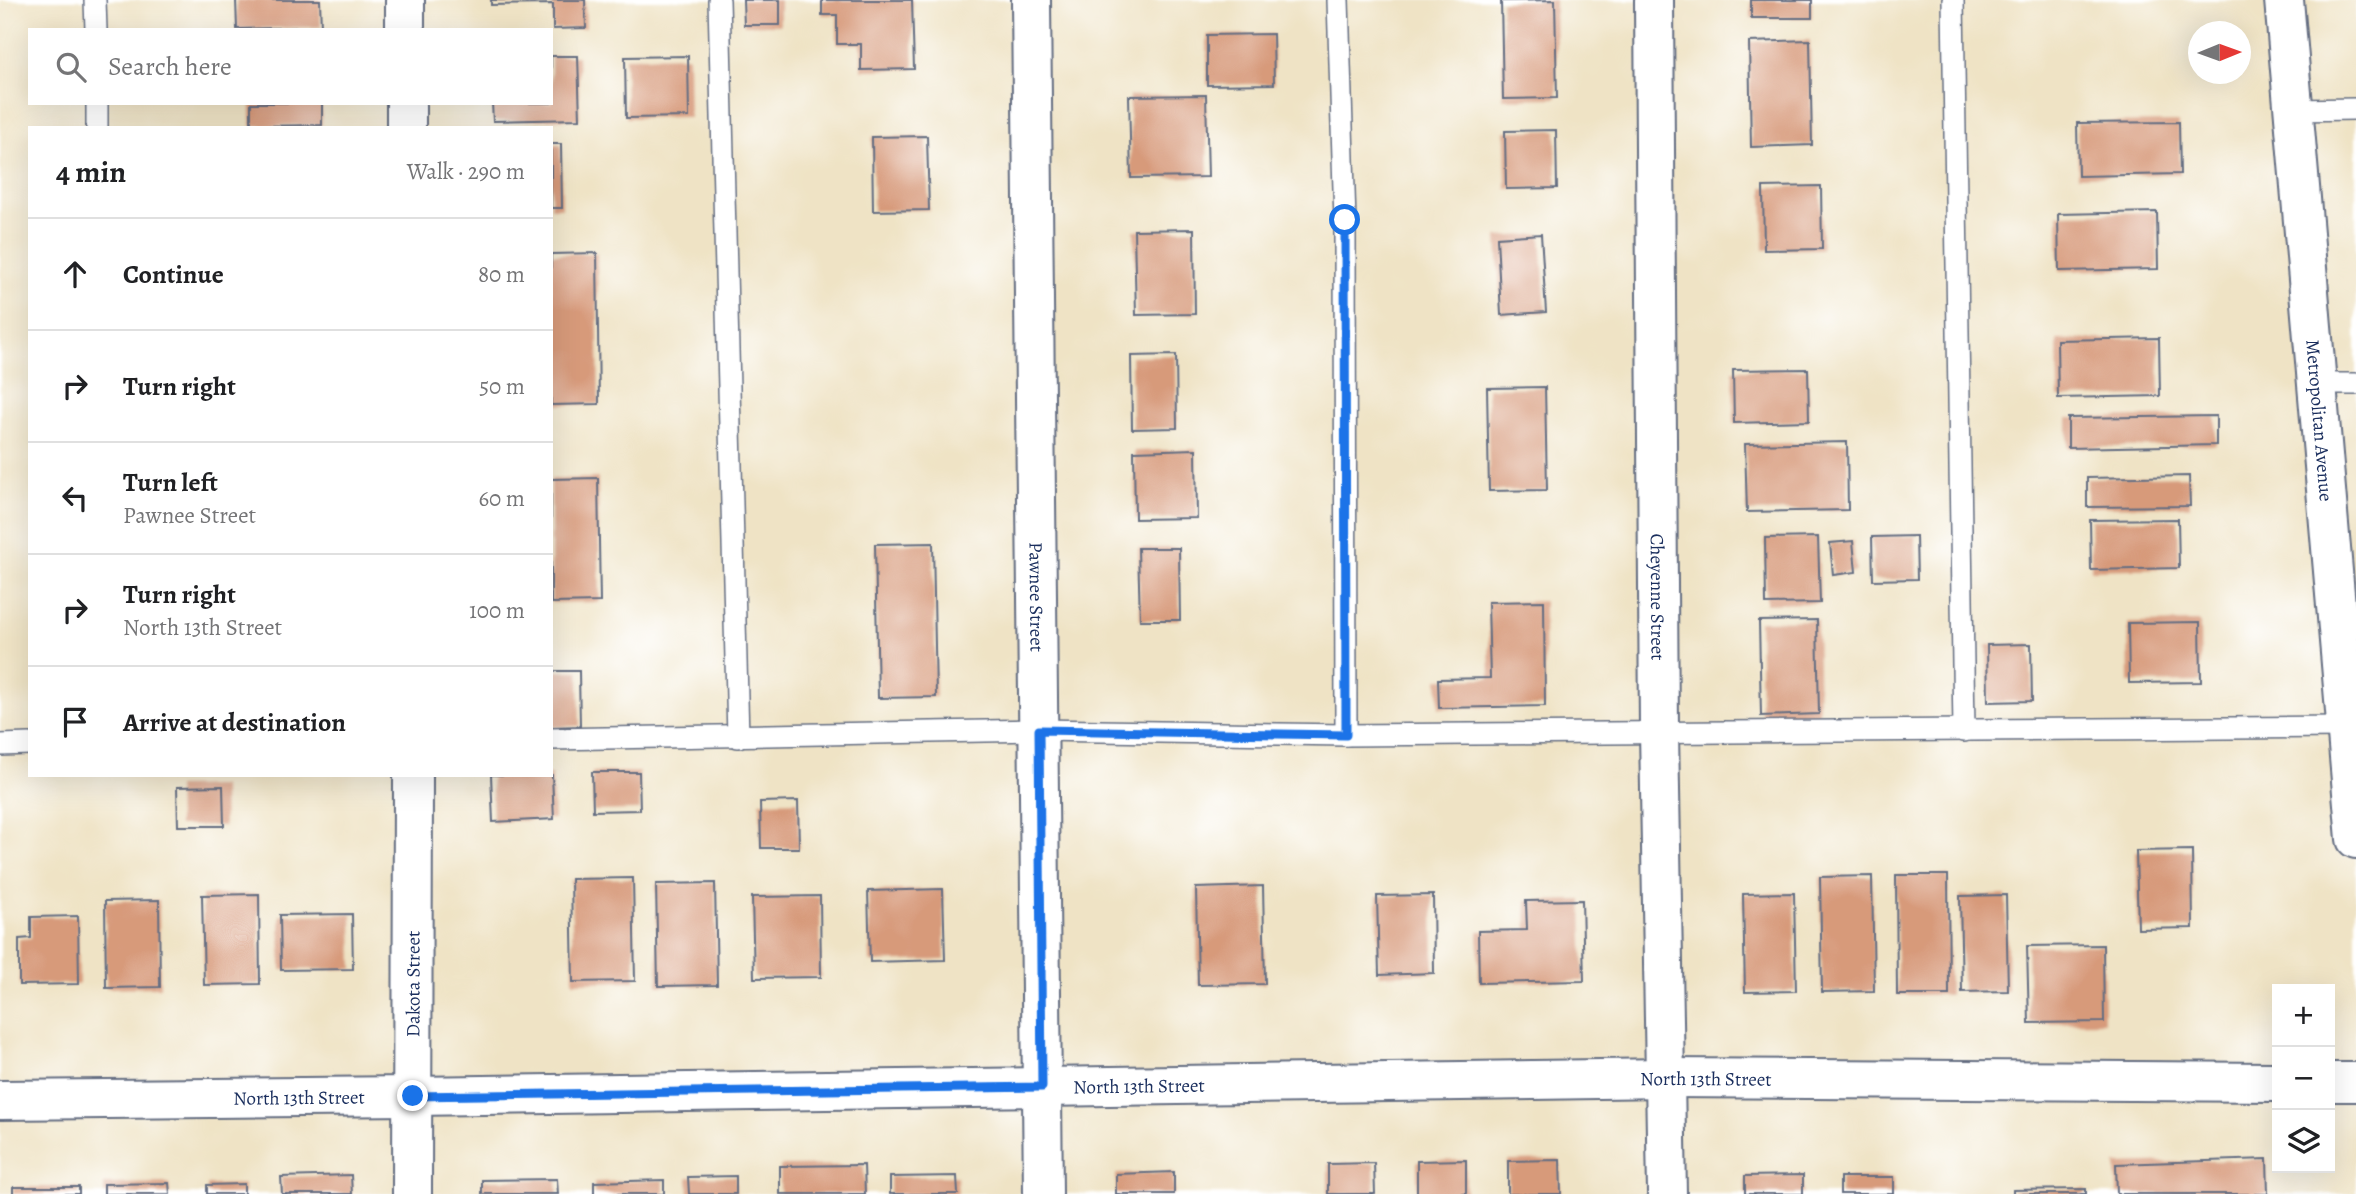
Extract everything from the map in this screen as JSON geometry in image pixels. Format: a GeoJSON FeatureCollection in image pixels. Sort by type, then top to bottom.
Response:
{"type":"FeatureCollection","features":[{"type":"Feature","properties":{"kind":"main road"},"geometry":{"type":"LineString","coordinates":[[405,0],[405,28]]}},
{"type":"Feature","properties":{"kind":"main road","name":"Pawnee Street"},"geometry":{"type":"LineString","coordinates":[[1031,0],[1043,1194]]}},
{"type":"Feature","properties":{"kind":"main road","name":"Cheyenne Street"},"geometry":{"type":"LineString","coordinates":[[1654,0],[1659,732],[1667,1194]]}},
{"type":"Feature","properties":{"kind":"main road","name":"Metropolitan Avenue"},"geometry":{"type":"LineString","coordinates":[[2284,0],[2356,839]]}},
{"type":"Feature","properties":{"kind":"main road"},"geometry":{"type":"LineString","coordinates":[[406,105],[406,126]]}},
{"type":"Feature","properties":{"kind":"main road","name":"Dakota Street"},"geometry":{"type":"LineString","coordinates":[[412,1194],[413,777]]}},
{"type":"Feature","properties":{"kind":"main road","name":"North 13th Street"},"geometry":{"type":"LineString","coordinates":[[0,1100],[1666,1078],[2272,1082]]}},
{"type":"Feature","properties":{"kind":"main road"},"geometry":{"type":"LineString","coordinates":[[2335,1082],[2356,1082]]}},
{"type":"Feature","properties":{"kind":"lane"},"geometry":{"type":"LineString","coordinates":[[95,0],[96,28]]}},
{"type":"Feature","properties":{"kind":"lane"},"geometry":{"type":"LineString","coordinates":[[719,0],[738,737]]}},
{"type":"Feature","properties":{"kind":"lane"},"geometry":{"type":"LineString","coordinates":[[1338,0],[1345,234],[1346,735]]}},
{"type":"Feature","properties":{"kind":"lane"},"geometry":{"type":"LineString","coordinates":[[1953,0],[1964,731]]}},
{"type":"Feature","properties":{"kind":"lane"},"geometry":{"type":"LineString","coordinates":[[97,105],[97,126]]}},
{"type":"Feature","properties":{"kind":"lane"},"geometry":{"type":"LineString","coordinates":[[2294,110],[2356,109]]}},
{"type":"Feature","properties":{"kind":"lane"},"geometry":{"type":"LineString","coordinates":[[2316,384],[2356,384]]}},
{"type":"Feature","properties":{"kind":"lane"},"geometry":{"type":"LineString","coordinates":[[553,739],[1039,730],[1346,735],[2347,727]]}},
{"type":"Feature","properties":{"kind":"lane"},"geometry":{"type":"LineString","coordinates":[[0,745],[28,744]]}},
{"type":"Feature","properties":{"kind":"building"},"geometry":{"type":"Polygon","coordinates":[[[236,0],[320,0],[321,27],[237,28],[236,0]]]}},
{"type":"Feature","properties":{"kind":"building"},"geometry":{"type":"Polygon","coordinates":[[[491,0],[585,0],[586,28],[553,29],[553,4],[491,5],[491,0]]]}},
{"type":"Feature","properties":{"kind":"building"},"geometry":{"type":"Polygon","coordinates":[[[743,0],[780,0],[780,25],[744,25],[743,0]]]}},
{"type":"Feature","properties":{"kind":"building"},"geometry":{"type":"Polygon","coordinates":[[[822,0],[912,0],[914,69],[861,70],[861,44],[837,44],[837,15],[822,15],[822,0]]]}},
{"type":"Feature","properties":{"kind":"building"},"geometry":{"type":"Polygon","coordinates":[[[1555,0],[1557,98],[1503,99],[1501,1],[1555,0]]]}},
{"type":"Feature","properties":{"kind":"building"},"geometry":{"type":"Polygon","coordinates":[[[1751,0],[1812,0],[1812,18],[1751,18],[1751,0]]]}},
{"type":"Feature","properties":{"kind":"building"},"geometry":{"type":"Polygon","coordinates":[[[1273,34],[1274,84],[1207,85],[1207,35],[1273,34]]]}},
{"type":"Feature","properties":{"kind":"building"},"geometry":{"type":"Polygon","coordinates":[[[1810,40],[1812,145],[1751,147],[1749,42],[1810,40]]]}},
{"type":"Feature","properties":{"kind":"building"},"geometry":{"type":"Polygon","coordinates":[[[553,56],[578,56],[580,119],[493,121],[492,105],[553,105],[553,56]]]}},
{"type":"Feature","properties":{"kind":"building"},"geometry":{"type":"Polygon","coordinates":[[[688,56],[689,117],[626,118],[625,57],[688,56]]]}},
{"type":"Feature","properties":{"kind":"building"},"geometry":{"type":"Polygon","coordinates":[[[1206,95],[1208,177],[1131,178],[1129,96],[1206,95]]]}},
{"type":"Feature","properties":{"kind":"building"},"geometry":{"type":"Polygon","coordinates":[[[251,105],[322,105],[322,125],[251,126],[251,105]]]}},
{"type":"Feature","properties":{"kind":"building"},"geometry":{"type":"Polygon","coordinates":[[[2179,122],[2180,174],[2078,176],[2077,123],[2179,122]]]}},
{"type":"Feature","properties":{"kind":"building"},"geometry":{"type":"Polygon","coordinates":[[[1556,130],[1557,188],[1506,189],[1505,131],[1556,130]]]}},
{"type":"Feature","properties":{"kind":"building"},"geometry":{"type":"Polygon","coordinates":[[[927,136],[929,210],[873,211],[872,137],[927,136]]]}},
{"type":"Feature","properties":{"kind":"building"},"geometry":{"type":"Polygon","coordinates":[[[553,144],[561,144],[562,208],[553,208],[553,144]]]}},
{"type":"Feature","properties":{"kind":"building"},"geometry":{"type":"Polygon","coordinates":[[[1821,186],[1822,249],[1764,250],[1763,187],[1821,186]]]}},
{"type":"Feature","properties":{"kind":"building"},"geometry":{"type":"Polygon","coordinates":[[[2157,212],[2158,269],[2059,271],[2058,214],[2157,212]]]}},
{"type":"Feature","properties":{"kind":"building"},"geometry":{"type":"Polygon","coordinates":[[[1194,229],[1195,314],[1136,315],[1134,230],[1194,229]]]}},
{"type":"Feature","properties":{"kind":"building"},"geometry":{"type":"Polygon","coordinates":[[[1541,234],[1546,312],[1501,315],[1497,237],[1541,234]]]}},
{"type":"Feature","properties":{"kind":"building"},"geometry":{"type":"Polygon","coordinates":[[[597,253],[599,404],[553,405],[553,254],[597,253]]]}},
{"type":"Feature","properties":{"kind":"building"},"geometry":{"type":"Polygon","coordinates":[[[2159,338],[2160,396],[2058,398],[2057,340],[2159,338]]]}},
{"type":"Feature","properties":{"kind":"building"},"geometry":{"type":"Polygon","coordinates":[[[1176,355],[1177,428],[1132,429],[1131,356],[1176,355]]]}},
{"type":"Feature","properties":{"kind":"building"},"geometry":{"type":"Polygon","coordinates":[[[1808,369],[1809,421],[1734,423],[1733,370],[1808,369]]]}},
{"type":"Feature","properties":{"kind":"building"},"geometry":{"type":"Polygon","coordinates":[[[1545,387],[1547,490],[1489,491],[1487,388],[1545,387]]]}},
{"type":"Feature","properties":{"kind":"building"},"geometry":{"type":"Polygon","coordinates":[[[2216,416],[2216,445],[2068,448],[2068,418],[2216,416]]]}},
{"type":"Feature","properties":{"kind":"building"},"geometry":{"type":"Polygon","coordinates":[[[1847,442],[1848,510],[1747,512],[1745,444],[1847,442]]]}},
{"type":"Feature","properties":{"kind":"building"},"geometry":{"type":"Polygon","coordinates":[[[1196,449],[1197,518],[1135,519],[1134,451],[1196,449]]]}},
{"type":"Feature","properties":{"kind":"building"},"geometry":{"type":"Polygon","coordinates":[[[2189,476],[2190,506],[2087,507],[2087,478],[2189,476]]]}},
{"type":"Feature","properties":{"kind":"building"},"geometry":{"type":"Polygon","coordinates":[[[598,478],[600,602],[553,603],[553,479],[598,478]]]}},
{"type":"Feature","properties":{"kind":"building"},"geometry":{"type":"Polygon","coordinates":[[[2178,519],[2179,568],[2091,570],[2090,520],[2178,519]]]}},
{"type":"Feature","properties":{"kind":"building"},"geometry":{"type":"Polygon","coordinates":[[[1916,536],[1917,579],[1873,580],[1872,537],[1916,536]]]}},
{"type":"Feature","properties":{"kind":"building"},"geometry":{"type":"Polygon","coordinates":[[[1818,537],[1820,603],[1766,604],[1765,538],[1818,537]]]}},
{"type":"Feature","properties":{"kind":"building"},"geometry":{"type":"Polygon","coordinates":[[[1853,541],[1856,572],[1833,575],[1830,543],[1853,541]]]}},
{"type":"Feature","properties":{"kind":"building"},"geometry":{"type":"Polygon","coordinates":[[[933,543],[936,697],[878,698],[875,544],[933,543]]]}},
{"type":"Feature","properties":{"kind":"building"},"geometry":{"type":"Polygon","coordinates":[[[1138,548],[1179,548],[1180,620],[1140,620],[1138,548]]]}},
{"type":"Feature","properties":{"kind":"building"},"geometry":{"type":"Polygon","coordinates":[[[1544,601],[1545,706],[1439,708],[1438,679],[1490,678],[1488,602],[1544,601]]]}},
{"type":"Feature","properties":{"kind":"building"},"geometry":{"type":"Polygon","coordinates":[[[1817,620],[1819,714],[1761,716],[1759,621],[1817,620]]]}},
{"type":"Feature","properties":{"kind":"building"},"geometry":{"type":"Polygon","coordinates":[[[2200,622],[2201,682],[2129,683],[2128,623],[2200,622]]]}},
{"type":"Feature","properties":{"kind":"building"},"geometry":{"type":"Polygon","coordinates":[[[2031,644],[2032,701],[1988,702],[1987,645],[2031,644]]]}},
{"type":"Feature","properties":{"kind":"building"},"geometry":{"type":"Polygon","coordinates":[[[553,671],[579,671],[580,726],[553,727],[553,671]]]}},
{"type":"Feature","properties":{"kind":"building"},"geometry":{"type":"Polygon","coordinates":[[[592,772],[639,772],[640,810],[593,811],[592,772]]]}},
{"type":"Feature","properties":{"kind":"building"},"geometry":{"type":"Polygon","coordinates":[[[491,777],[552,777],[554,819],[493,822],[491,777]]]}},
{"type":"Feature","properties":{"kind":"building"},"geometry":{"type":"Polygon","coordinates":[[[223,786],[224,826],[178,826],[177,787],[223,786]]]}},
{"type":"Feature","properties":{"kind":"building"},"geometry":{"type":"Polygon","coordinates":[[[798,801],[799,848],[761,848],[760,802],[798,801]]]}},
{"type":"Feature","properties":{"kind":"building"},"geometry":{"type":"Polygon","coordinates":[[[2192,850],[2193,928],[2138,929],[2136,851],[2192,850]]]}},
{"type":"Feature","properties":{"kind":"building"},"geometry":{"type":"Polygon","coordinates":[[[1896,875],[1948,875],[1949,995],[1897,995],[1896,875]]]}},
{"type":"Feature","properties":{"kind":"building"},"geometry":{"type":"Polygon","coordinates":[[[1872,876],[1874,991],[1822,992],[1820,877],[1872,876]]]}},
{"type":"Feature","properties":{"kind":"building"},"geometry":{"type":"Polygon","coordinates":[[[633,878],[635,981],[573,982],[571,879],[633,878]]]}},
{"type":"Feature","properties":{"kind":"building"},"geometry":{"type":"Polygon","coordinates":[[[715,883],[717,985],[658,986],[656,884],[715,883]]]}},
{"type":"Feature","properties":{"kind":"building"},"geometry":{"type":"Polygon","coordinates":[[[1263,886],[1265,984],[1198,985],[1196,888],[1263,886]]]}},
{"type":"Feature","properties":{"kind":"building"},"geometry":{"type":"Polygon","coordinates":[[[943,889],[945,960],[870,962],[868,891],[943,889]]]}},
{"type":"Feature","properties":{"kind":"building"},"geometry":{"type":"Polygon","coordinates":[[[1794,893],[1796,991],[1745,992],[1743,894],[1794,893]]]}},
{"type":"Feature","properties":{"kind":"building"},"geometry":{"type":"Polygon","coordinates":[[[259,894],[260,984],[204,985],[202,895],[259,894]]]}},
{"type":"Feature","properties":{"kind":"building"},"geometry":{"type":"Polygon","coordinates":[[[1433,895],[1434,973],[1379,975],[1377,896],[1433,895]]]}},
{"type":"Feature","properties":{"kind":"building"},"geometry":{"type":"Polygon","coordinates":[[[2006,895],[2008,991],[1962,992],[1960,896],[2006,895]]]}},
{"type":"Feature","properties":{"kind":"building"},"geometry":{"type":"Polygon","coordinates":[[[820,896],[821,977],[754,978],[752,897],[820,896]]]}},
{"type":"Feature","properties":{"kind":"building"},"geometry":{"type":"Polygon","coordinates":[[[159,900],[160,987],[106,988],[105,901],[159,900]]]}},
{"type":"Feature","properties":{"kind":"building"},"geometry":{"type":"Polygon","coordinates":[[[1582,900],[1584,981],[1479,983],[1478,931],[1527,930],[1526,901],[1582,900]]]}},
{"type":"Feature","properties":{"kind":"building"},"geometry":{"type":"Polygon","coordinates":[[[352,914],[353,969],[281,970],[280,915],[352,914]]]}},
{"type":"Feature","properties":{"kind":"building"},"geometry":{"type":"Polygon","coordinates":[[[78,916],[79,984],[19,985],[19,939],[31,938],[31,917],[78,916]]]}},
{"type":"Feature","properties":{"kind":"building"},"geometry":{"type":"Polygon","coordinates":[[[2103,945],[2104,1022],[2029,1023],[2027,946],[2103,945]]]}},
{"type":"Feature","properties":{"kind":"building"},"geometry":{"type":"Polygon","coordinates":[[[2267,1159],[2268,1194],[2117,1194],[2116,1164],[2267,1159]]]}},
{"type":"Feature","properties":{"kind":"building"},"geometry":{"type":"Polygon","coordinates":[[[1466,1160],[1466,1194],[1417,1194],[1417,1161],[1466,1160]]]}},
{"type":"Feature","properties":{"kind":"building"},"geometry":{"type":"Polygon","coordinates":[[[1560,1160],[1561,1194],[1508,1194],[1508,1161],[1560,1160]]]}},
{"type":"Feature","properties":{"kind":"building"},"geometry":{"type":"Polygon","coordinates":[[[1374,1163],[1375,1194],[1328,1194],[1328,1164],[1374,1163]]]}},
{"type":"Feature","properties":{"kind":"building"},"geometry":{"type":"Polygon","coordinates":[[[864,1165],[865,1194],[780,1194],[780,1166],[864,1165]]]}},
{"type":"Feature","properties":{"kind":"building"},"geometry":{"type":"Polygon","coordinates":[[[1174,1172],[1174,1194],[1116,1194],[1116,1174],[1174,1172]]]}},
{"type":"Feature","properties":{"kind":"building"},"geometry":{"type":"Polygon","coordinates":[[[351,1175],[352,1194],[282,1194],[281,1177],[351,1175]]]}},
{"type":"Feature","properties":{"kind":"building"},"geometry":{"type":"Polygon","coordinates":[[[1803,1175],[1803,1194],[1745,1194],[1745,1176],[1803,1175]]]}},
{"type":"Feature","properties":{"kind":"building"},"geometry":{"type":"Polygon","coordinates":[[[736,1176],[736,1194],[689,1194],[688,1177],[736,1176]]]}},
{"type":"Feature","properties":{"kind":"building"},"geometry":{"type":"Polygon","coordinates":[[[957,1176],[958,1194],[890,1194],[890,1177],[957,1176]]]}},
{"type":"Feature","properties":{"kind":"building"},"geometry":{"type":"Polygon","coordinates":[[[1840,1177],[1894,1177],[1894,1194],[1840,1194],[1840,1177]]]}},
{"type":"Feature","properties":{"kind":"building"},"geometry":{"type":"Polygon","coordinates":[[[557,1179],[558,1194],[482,1194],[482,1180],[557,1179]]]}},
{"type":"Feature","properties":{"kind":"building"},"geometry":{"type":"Polygon","coordinates":[[[664,1180],[664,1194],[594,1194],[594,1182],[664,1180]]]}},
{"type":"Feature","properties":{"kind":"building"},"geometry":{"type":"Polygon","coordinates":[[[169,1183],[170,1194],[104,1194],[104,1184],[169,1183]]]}},
{"type":"Feature","properties":{"kind":"building"},"geometry":{"type":"Polygon","coordinates":[[[244,1184],[244,1194],[207,1194],[207,1185],[244,1184]]]}},
{"type":"Feature","properties":{"kind":"building"},"geometry":{"type":"Polygon","coordinates":[[[13,1187],[79,1187],[79,1194],[13,1194],[13,1187]]]}},
{"type":"Feature","properties":{"kind":"building"},"geometry":{"type":"Polygon","coordinates":[[[2086,1189],[2086,1194],[2013,1194],[2013,1190],[2086,1189]]]}},
{"type":"Feature","properties":{"kind":"route"},"geometry":{"type":"LineString","coordinates":[[413,1096],[1042,1087],[1039,730],[1346,735],[1345,220]]}}]}
